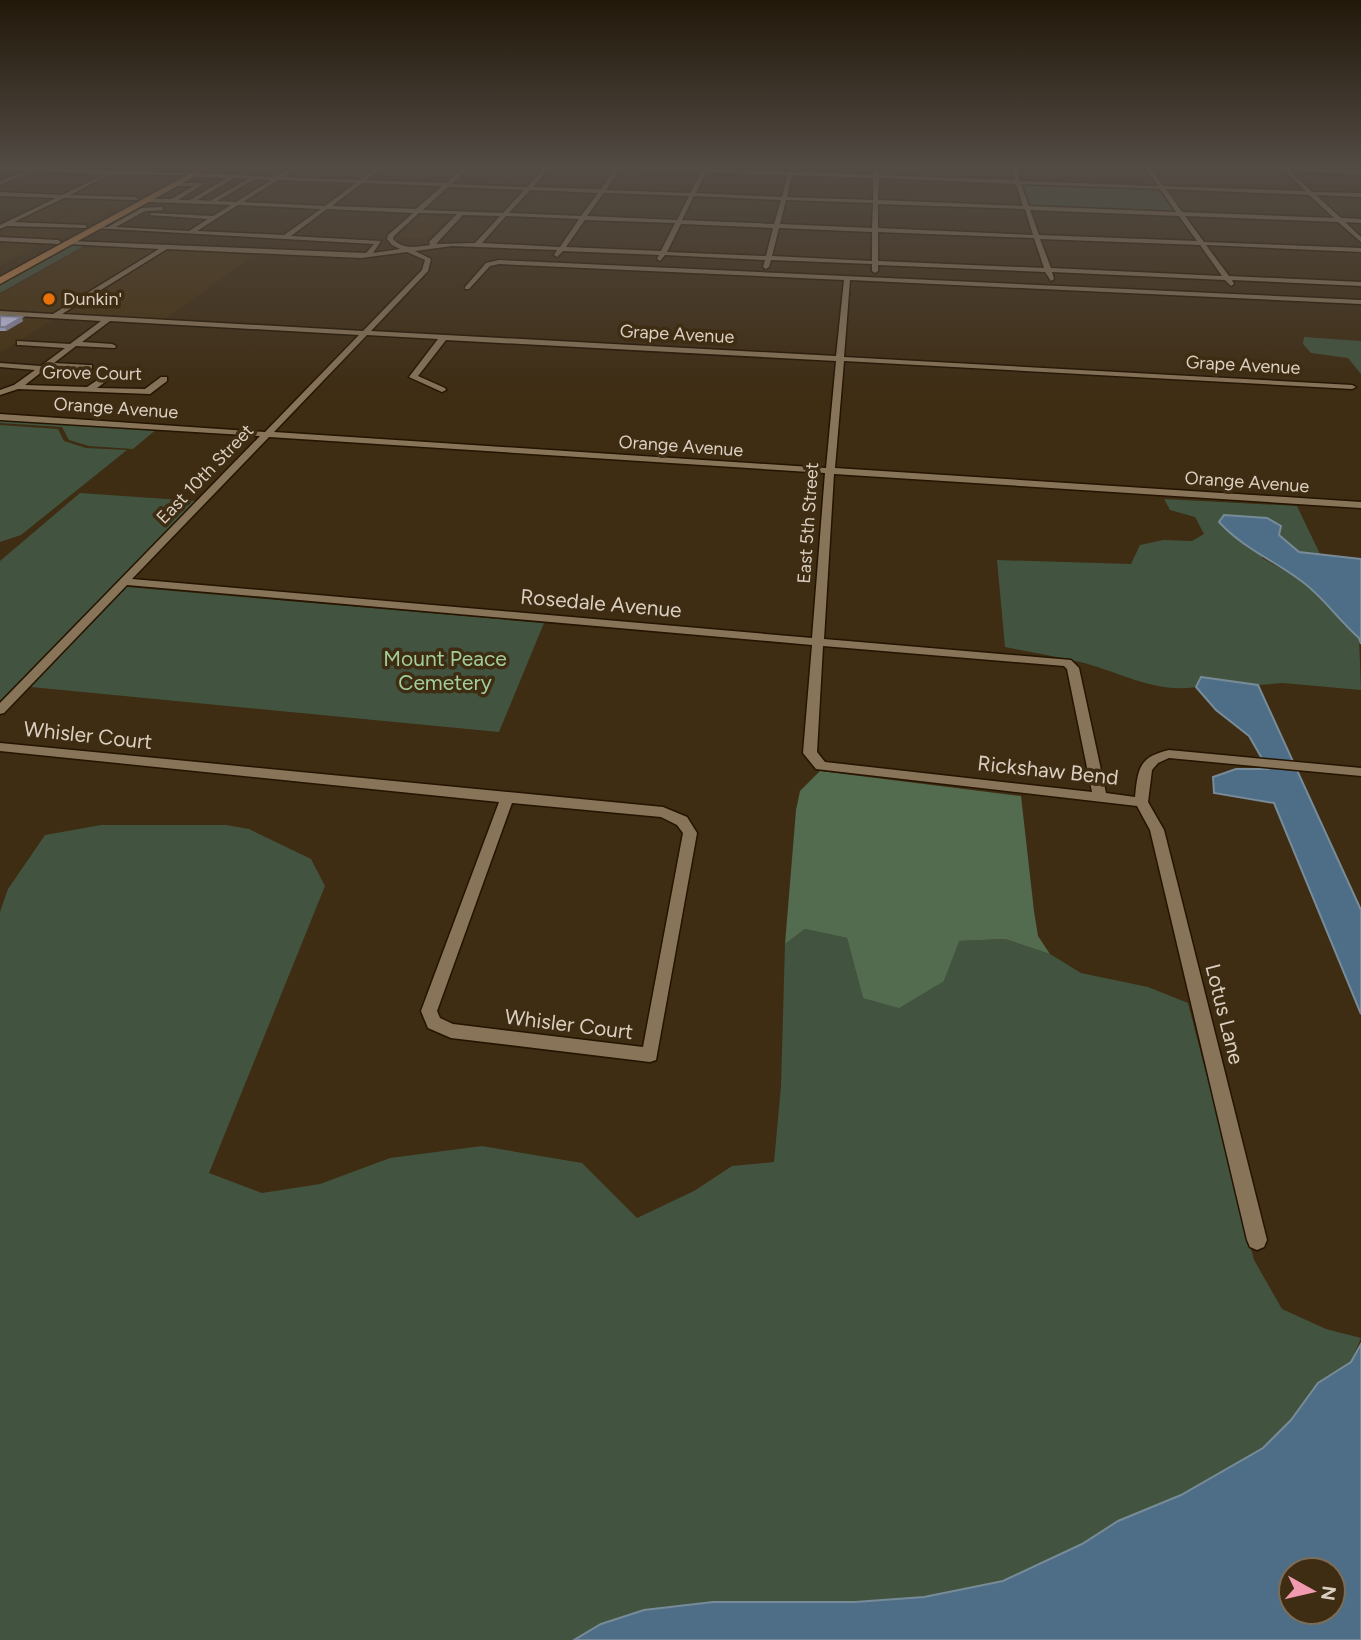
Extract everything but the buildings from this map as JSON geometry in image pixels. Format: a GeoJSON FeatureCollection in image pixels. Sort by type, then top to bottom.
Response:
{"type":"FeatureCollection","features":[{"type":"Feature","properties":{"kind":"highway"},"geometry":{"type":"LineString","coordinates":[[2,272],[55,244]]}},
{"type":"Feature","properties":{"kind":"highway"},"geometry":{"type":"LineString","coordinates":[[20,271],[17,268],[58,246],[58,244]]}},
{"type":"Feature","properties":{"kind":"highway"},"geometry":{"type":"LineString","coordinates":[[0,281],[69,244]]}},
{"type":"Feature","properties":{"kind":"street"},"geometry":{"type":"LineString","coordinates":[[83,244],[367,256],[433,245],[477,245],[1361,284]]}},
{"type":"Feature","properties":{"kind":"street"},"geometry":{"type":"LineString","coordinates":[[54,316],[172,244]]}},
{"type":"Feature","properties":{"kind":"street"},"geometry":{"type":"LineString","coordinates":[[266,251],[276,244]]}},
{"type":"Feature","properties":{"kind":"street"},"geometry":{"type":"LineString","coordinates":[[367,256],[378,244]]}},
{"type":"Feature","properties":{"kind":"street"},"geometry":{"type":"LineString","coordinates":[[394,244],[408,250]]}},
{"type":"Feature","properties":{"kind":"street"},"geometry":{"type":"LineString","coordinates":[[550,264],[566,244]]}},
{"type":"Feature","properties":{"kind":"street"},"geometry":{"type":"LineString","coordinates":[[654,269],[668,244]]}},
{"type":"Feature","properties":{"kind":"street"},"geometry":{"type":"LineString","coordinates":[[763,275],[772,244]]}},
{"type":"Feature","properties":{"kind":"street"},"geometry":{"type":"LineString","coordinates":[[874,279],[876,244]]}},
{"type":"Feature","properties":{"kind":"street"},"geometry":{"type":"LineString","coordinates":[[1039,244],[1054,288]]}},
{"type":"Feature","properties":{"kind":"street"},"geometry":{"type":"LineString","coordinates":[[1191,244],[1361,250]]}},
{"type":"Feature","properties":{"kind":"street"},"geometry":{"type":"LineString","coordinates":[[1202,244],[1240,297]]}},
{"type":"Feature","properties":{"kind":"street","name":"East 10th Street"},"geometry":{"type":"LineString","coordinates":[[0,710],[425,271],[428,259],[408,250]]}},
{"type":"Feature","properties":{"kind":"street"},"geometry":{"type":"LineString","coordinates":[[467,288],[488,264],[550,264],[1361,302]]}},
{"type":"Feature","properties":{"kind":"street","name":"East 5th Street"},"geometry":{"type":"LineString","coordinates":[[821,766],[810,753],[847,278]]}},
{"type":"Feature","properties":{"kind":"street","name":"Grape Avenue"},"geometry":{"type":"LineString","coordinates":[[0,313],[1352,387]]}},
{"type":"Feature","properties":{"kind":"street"},"geometry":{"type":"LineString","coordinates":[[0,393],[17,387],[108,319]]}},
{"type":"Feature","properties":{"kind":"street"},"geometry":{"type":"LineString","coordinates":[[442,390],[412,377],[444,337]]}},
{"type":"Feature","properties":{"kind":"street"},"geometry":{"type":"LineString","coordinates":[[20,343],[112,346]]}},
{"type":"Feature","properties":{"kind":"street"},"geometry":{"type":"LineString","coordinates":[[0,365],[89,367]]}},
{"type":"Feature","properties":{"kind":"street"},"geometry":{"type":"LineString","coordinates":[[90,389],[114,372]]}},
{"type":"Feature","properties":{"kind":"street","name":"Grove Court"},"geometry":{"type":"LineString","coordinates":[[17,387],[147,392],[164,379]]}},
{"type":"Feature","properties":{"kind":"street","name":"Orange Avenue"},"geometry":{"type":"LineString","coordinates":[[0,417],[1361,506]]}},
{"type":"Feature","properties":{"kind":"street","name":"Rosedale Avenue"},"geometry":{"type":"LineString","coordinates":[[124,582],[1067,663],[1073,668],[1100,797]]}},
{"type":"Feature","properties":{"kind":"street","name":"Whisler Court"},"geometry":{"type":"LineString","coordinates":[[0,747],[663,812],[682,821],[690,833],[650,1055],[452,1031],[434,1023],[429,1011],[507,798]]}},
{"type":"Feature","properties":{"kind":"street","name":"Rickshaw Bend"},"geometry":{"type":"LineString","coordinates":[[821,766],[1141,802],[1147,764],[1152,758],[1169,754],[1361,772]]}},
{"type":"Feature","properties":{"kind":"street","name":"Lotus Lane"},"geometry":{"type":"LineString","coordinates":[[1141,802],[1157,830],[1257,1240]]}},
{"type":"Feature","properties":{"kind":"shaded area"},"geometry":{"type":"Polygon","coordinates":[[[0,244],[43,244],[0,265],[0,244]]]}},
{"type":"Feature","properties":{"kind":"shaded area"},"geometry":{"type":"Polygon","coordinates":[[[89,245],[258,252],[160,323],[57,317],[0,353],[0,295],[89,245]]]}},
{"type":"Feature","properties":{"kind":"green space"},"geometry":{"type":"Polygon","coordinates":[[[70,246],[84,246],[0,293],[0,285],[70,246]]]}},
{"type":"Feature","properties":{"kind":"green space"},"geometry":{"type":"Polygon","coordinates":[[[1304,337],[1361,341],[1361,374],[1348,358],[1311,353],[1303,344],[1304,337]]]}},
{"type":"Feature","properties":{"kind":"green space"},"geometry":{"type":"Polygon","coordinates":[[[0,418],[158,428],[133,449],[89,446],[69,440],[62,427],[0,423],[0,418]]]}},
{"type":"Feature","properties":{"kind":"green space"},"geometry":{"type":"Polygon","coordinates":[[[0,425],[58,429],[64,441],[86,448],[127,450],[21,535],[0,542],[0,425]]]}},
{"type":"Feature","properties":{"kind":"green space"},"geometry":{"type":"Polygon","coordinates":[[[80,493],[196,501],[0,701],[0,561],[80,493]]]}},
{"type":"Feature","properties":{"kind":"green space"},"geometry":{"type":"Polygon","coordinates":[[[1164,499],[1297,506],[1321,556],[1299,552],[1279,535],[1262,558],[1300,579],[1329,604],[1359,638],[1361,690],[1283,683],[1258,685],[1201,678],[1196,687],[1166,687],[1151,685],[1080,662],[1005,647],[997,560],[1131,564],[1140,545],[1163,540],[1192,541],[1204,534],[1195,517],[1170,510],[1164,499]]]}},
{"type":"Feature","properties":{"kind":"green space","name":"Mount Peace Cemetery"},"geometry":{"type":"Polygon","coordinates":[[[127,587],[544,623],[499,732],[31,687],[127,587]]]}},
{"type":"Feature","properties":{"kind":"green space"},"geometry":{"type":"Polygon","coordinates":[[[820,771],[1021,796],[1038,936],[1050,954],[1005,939],[959,941],[944,981],[899,1008],[863,998],[847,938],[805,929],[785,944],[796,810],[800,791],[820,771]]]}},
{"type":"Feature","properties":{"kind":"green space"},"geometry":{"type":"Polygon","coordinates":[[[101,825],[226,825],[249,829],[311,859],[325,886],[209,1173],[262,1193],[320,1184],[390,1158],[482,1146],[582,1163],[637,1218],[694,1191],[732,1166],[774,1162],[781,1086],[785,944],[805,929],[847,938],[863,998],[944,981],[958,941],[1005,939],[1050,954],[1081,973],[1148,987],[1188,1003],[1254,1260],[1282,1309],[1326,1329],[1361,1338],[1351,1362],[1318,1383],[1291,1420],[1263,1448],[1181,1495],[1118,1521],[1082,1544],[1003,1581],[924,1597],[855,1602],[713,1602],[644,1610],[601,1624],[574,1640],[0,1640],[0,912],[8,889],[45,835],[101,825]]]}},
{"type":"Feature","properties":{"kind":"water"},"geometry":{"type":"Polygon","coordinates":[[[1224,515],[1267,518],[1281,526],[1279,535],[1299,552],[1361,559],[1361,644],[1359,638],[1308,586],[1228,531],[1219,522],[1224,515]]]}},
{"type":"Feature","properties":{"kind":"water"},"geometry":{"type":"Polygon","coordinates":[[[1201,677],[1258,685],[1361,910],[1361,1014],[1274,803],[1214,793],[1213,777],[1236,769],[1268,769],[1249,736],[1216,710],[1196,687],[1201,677]]]}},
{"type":"Feature","properties":{"kind":"water"},"geometry":{"type":"Polygon","coordinates":[[[1361,1344],[1361,1640],[574,1640],[601,1624],[644,1610],[713,1602],[855,1602],[924,1597],[1003,1581],[1082,1544],[1118,1521],[1181,1495],[1263,1448],[1291,1420],[1318,1383],[1351,1362],[1361,1344]]]}},
{"type":"Feature","properties":{"kind":"place","name":"Dunkin'"},"geometry":{"type":"Point","coordinates":[49,299]}}]}
